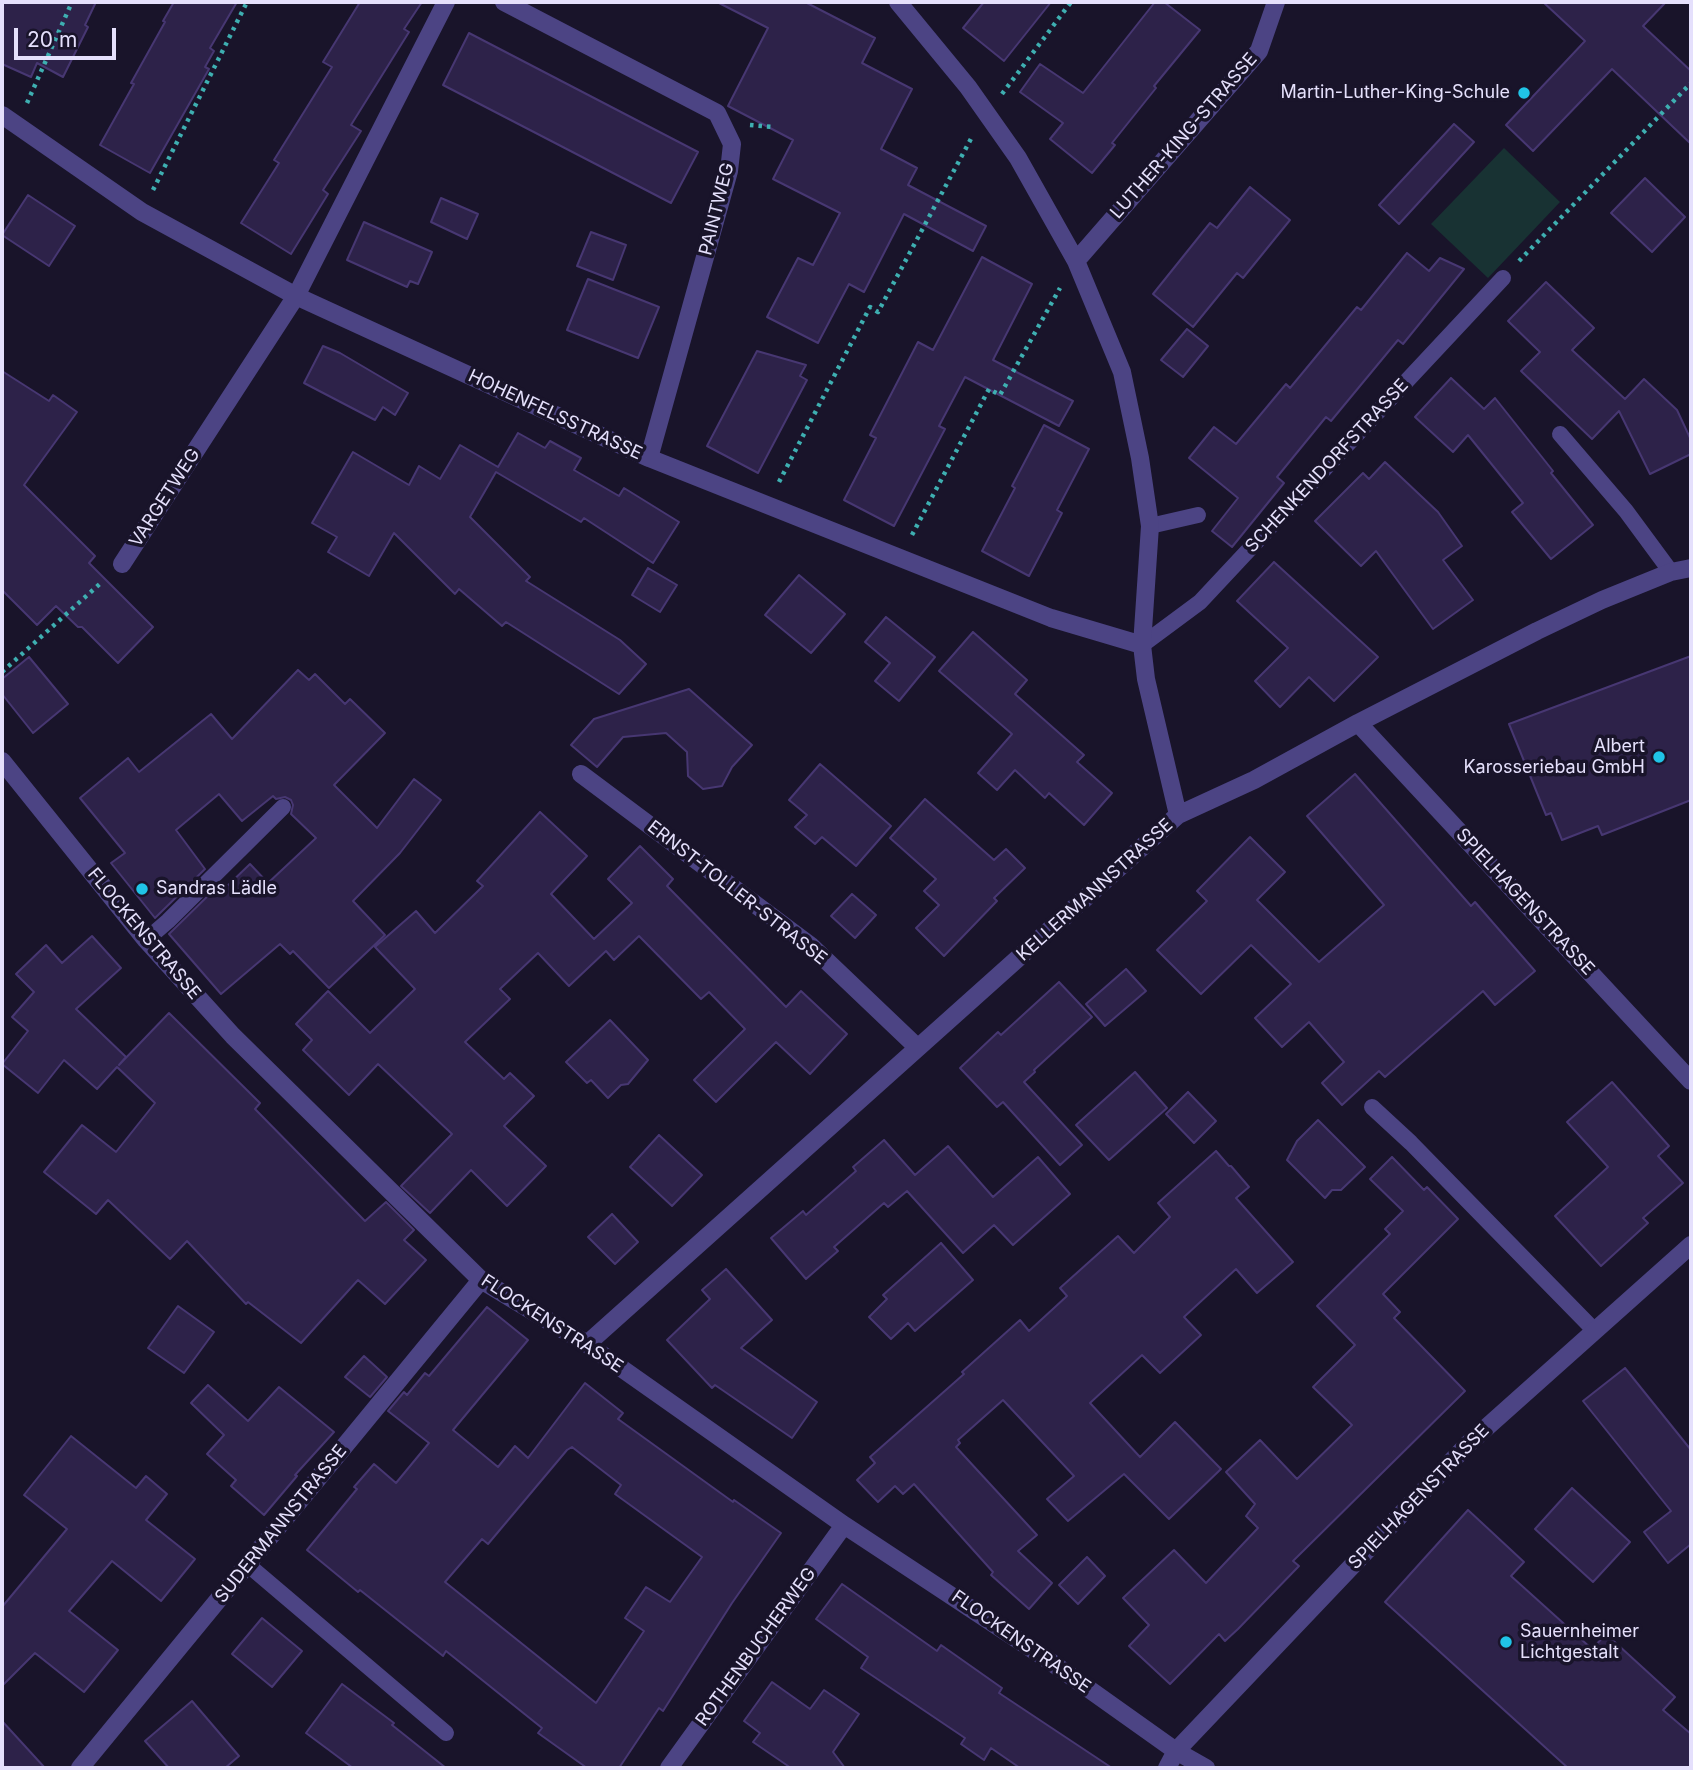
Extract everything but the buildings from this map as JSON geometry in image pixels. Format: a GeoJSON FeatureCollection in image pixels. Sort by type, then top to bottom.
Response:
{"type":"FeatureCollection","features":[{"type":"Feature","properties":{"kind":"street"},"geometry":{"type":"LineString","coordinates":[[296,296],[446,2]]}},
{"type":"Feature","properties":{"kind":"street","name":"PAINTWEG"},"geometry":{"type":"LineString","coordinates":[[504,2],[717,113],[732,144],[729,171],[649,458]]}},
{"type":"Feature","properties":{"kind":"street"},"geometry":{"type":"LineString","coordinates":[[898,2],[968,87],[1018,158],[1076,261],[1122,372],[1140,458],[1150,526],[1142,645],[1146,679],[1178,815]]}},
{"type":"Feature","properties":{"kind":"street","name":"LUTHER-KING-STRASSE"},"geometry":{"type":"LineString","coordinates":[[1076,261],[1259,51],[1276,2]]}},
{"type":"Feature","properties":{"kind":"street","name":"HOHENFELSSTRASSE"},"geometry":{"type":"LineString","coordinates":[[2,115],[142,212],[296,296],[649,458],[1051,618],[1142,645]]}},
{"type":"Feature","properties":{"kind":"street","name":"VARGETWEG"},"geometry":{"type":"LineString","coordinates":[[122,565],[296,296]]}},
{"type":"Feature","properties":{"kind":"street","name":"KELLERMANNSTRASSE"},"geometry":{"type":"LineString","coordinates":[[587,1344],[1178,815],[1254,780],[1537,631],[1602,600],[1671,572],[1691,568]]}},
{"type":"Feature","properties":{"kind":"street","name":"SPIELHAGENSTRASSE"},"geometry":{"type":"LineString","coordinates":[[1358,723],[1691,1081]]}},
{"type":"Feature","properties":{"kind":"street","name":"FLOCKENSTRASSE"},"geometry":{"type":"LineString","coordinates":[[2,761],[146,940],[233,1036],[481,1280],[587,1344],[844,1525],[1041,1655],[1176,1751],[1206,1768]]}},
{"type":"Feature","properties":{"kind":"street","name":"ERNST-TOLLER-STRASSE"},"geometry":{"type":"LineString","coordinates":[[582,774],[811,946],[917,1046]]}},
{"type":"Feature","properties":{"kind":"street","name":"SPIELHAGENSTRASSE"},"geometry":{"type":"LineString","coordinates":[[1167,1768],[1176,1751],[1468,1444],[1691,1245]]}},
{"type":"Feature","properties":{"kind":"street","name":"SUDERMANNSTRASSE"},"geometry":{"type":"LineString","coordinates":[[80,1768],[481,1280]]}},
{"type":"Feature","properties":{"kind":"street","name":"ROTHENBUCHERWEG"},"geometry":{"type":"LineString","coordinates":[[669,1768],[844,1525]]}},
{"type":"Feature","properties":{"kind":"lane","name":"SCHENKENDORFSTRASSE"},"geometry":{"type":"LineString","coordinates":[[1142,645],[1200,602],[1503,278]]}},
{"type":"Feature","properties":{"kind":"lane"},"geometry":{"type":"LineString","coordinates":[[1560,434],[1626,511],[1671,572]]}},
{"type":"Feature","properties":{"kind":"lane"},"geometry":{"type":"LineString","coordinates":[[1150,526],[1198,515]]}},
{"type":"Feature","properties":{"kind":"lane"},"geometry":{"type":"LineString","coordinates":[[146,940],[283,807]]}},
{"type":"Feature","properties":{"kind":"lane"},"geometry":{"type":"LineString","coordinates":[[1372,1107],[1411,1143],[1595,1331]]}},
{"type":"Feature","properties":{"kind":"lane"},"geometry":{"type":"LineString","coordinates":[[247,1564],[446,1734]]}},
{"type":"Feature","properties":{"kind":"path"},"geometry":{"type":"LineString","coordinates":[[16,126],[72,2]]}},
{"type":"Feature","properties":{"kind":"path"},"geometry":{"type":"LineString","coordinates":[[142,212],[247,2]]}},
{"type":"Feature","properties":{"kind":"path"},"geometry":{"type":"LineString","coordinates":[[767,504],[870,307],[878,312],[985,111],[1011,83],[1071,2]]}},
{"type":"Feature","properties":{"kind":"path"},"geometry":{"type":"LineString","coordinates":[[1503,278],[1691,83]]}},
{"type":"Feature","properties":{"kind":"path"},"geometry":{"type":"LineString","coordinates":[[900,558],[989,389],[1000,395],[1076,261]]}},
{"type":"Feature","properties":{"kind":"path","name":"VARGETWEG"},"geometry":{"type":"LineString","coordinates":[[2,672],[122,565]]}},
{"type":"Feature","properties":{"kind":"green space"},"geometry":{"type":"Polygon","coordinates":[[[1504,148],[1560,202],[1488,278],[1431,224],[1504,148]]]}},
{"type":"Feature","properties":{"kind":"place","name":"Martin-Luther-King-Schule"},"geometry":{"type":"Point","coordinates":[1524,93]}},
{"type":"Feature","properties":{"kind":"place","name":"Albert Karosseriebau GmbH"},"geometry":{"type":"Point","coordinates":[1659,757]}},
{"type":"Feature","properties":{"kind":"place","name":"Sandras Lädle"},"geometry":{"type":"Point","coordinates":[142,889]}},
{"type":"Feature","properties":{"kind":"place","name":"Sauernheimer Lichtgestalt"},"geometry":{"type":"Point","coordinates":[1506,1642]}}]}
